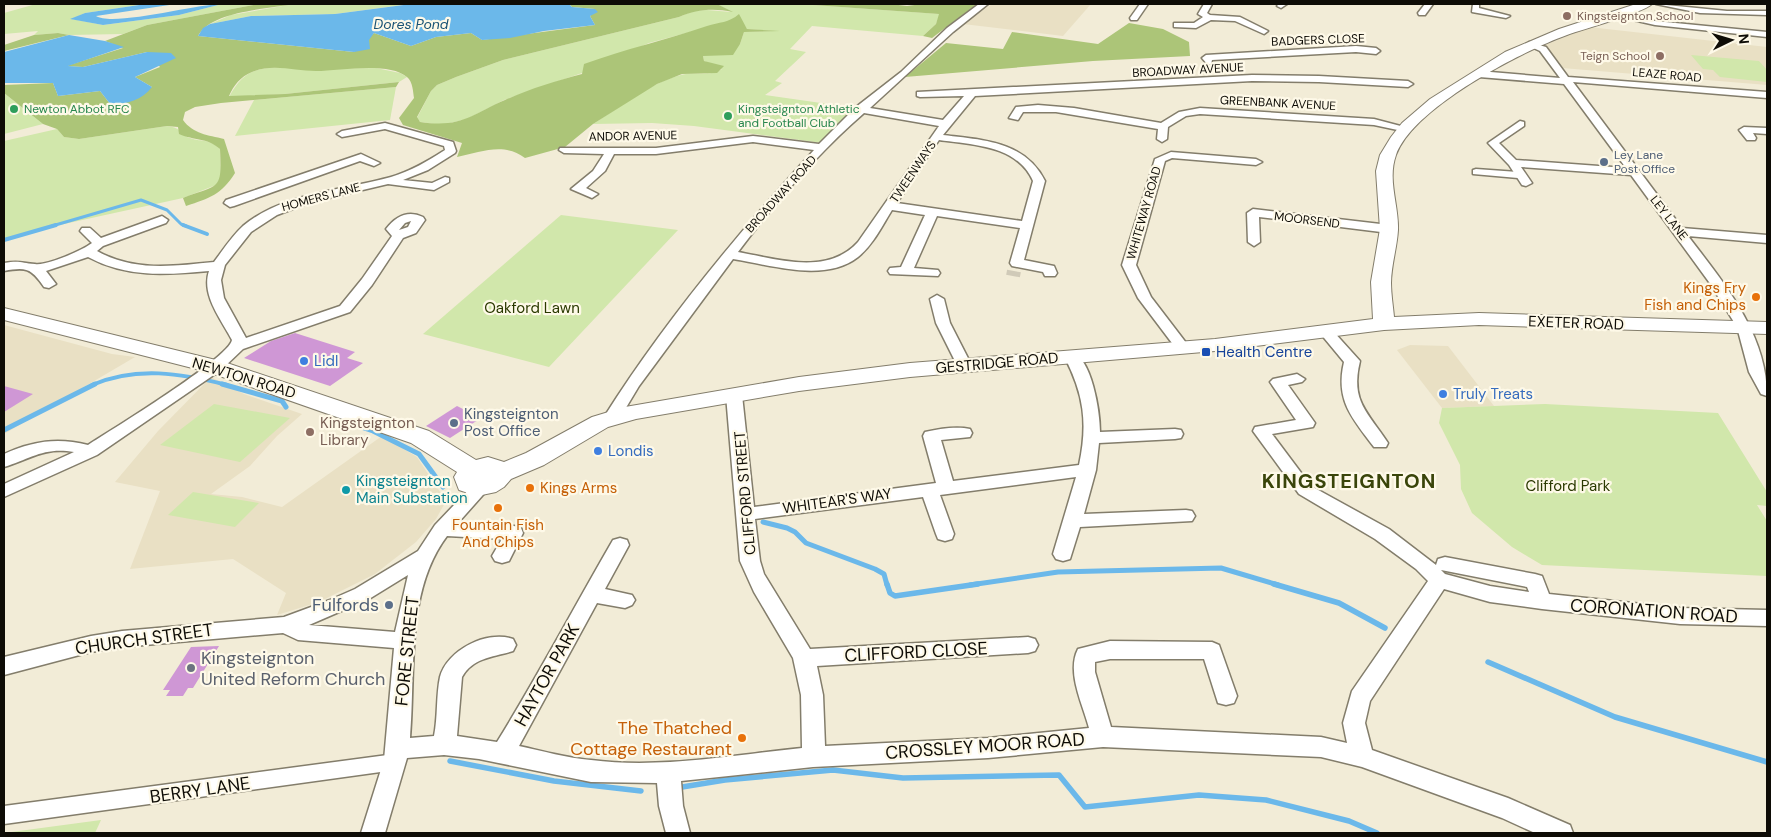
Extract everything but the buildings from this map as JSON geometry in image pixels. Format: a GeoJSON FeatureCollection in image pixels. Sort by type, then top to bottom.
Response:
{"type":"FeatureCollection","features":[{"type":"Feature","properties":{"kind":"main road"},"geometry":{"type":"LineString","coordinates":[[1384,324],[1381,282],[1389,229],[1384,180],[1385,162],[1397,139],[1436,101],[1502,58],[1532,44],[1646,4]]}},
{"type":"Feature","properties":{"kind":"main road","name":"NEWTON ROAD"},"geometry":{"type":"LineString","coordinates":[[4,314],[210,370],[420,437],[485,477]]}},
{"type":"Feature","properties":{"kind":"main road","name":"EXETER ROAD"},"geometry":{"type":"LineString","coordinates":[[1384,324],[1479,319],[1767,328]]}},
{"type":"Feature","properties":{"kind":"main road","name":"GESTRIDGE ROAD"},"geometry":{"type":"LineString","coordinates":[[485,477],[535,459],[612,417],[734,395],[871,374],[1183,348],[1326,333],[1384,324]]}},
{"type":"Feature","properties":{"kind":"street","name":"BROADWAY ROAD"},"geometry":{"type":"LineString","coordinates":[[612,417],[632,385],[752,225],[860,109],[904,74],[950,30],[984,4]]}},
{"type":"Feature","properties":{"kind":"street"},"geometry":{"type":"LineString","coordinates":[[1134,18],[1144,4]]}},
{"type":"Feature","properties":{"kind":"street"},"geometry":{"type":"LineString","coordinates":[[1208,4],[1202,14],[1209,17],[1238,19],[1264,31]]}},
{"type":"Feature","properties":{"kind":"street"},"geometry":{"type":"LineString","coordinates":[[1422,13],[1429,4]]}},
{"type":"Feature","properties":{"kind":"street"},"geometry":{"type":"LineString","coordinates":[[1660,4],[1685,9],[1767,14]]}},
{"type":"Feature","properties":{"kind":"street"},"geometry":{"type":"LineString","coordinates":[[1758,4],[1767,6]]}},
{"type":"Feature","properties":{"kind":"street"},"geometry":{"type":"LineString","coordinates":[[1475,5],[1475,10],[1506,16]]}},
{"type":"Feature","properties":{"kind":"street"},"geometry":{"type":"LineString","coordinates":[[1618,14],[1655,23],[1767,35]]}},
{"type":"Feature","properties":{"kind":"street"},"geometry":{"type":"LineString","coordinates":[[1177,25],[1196,26],[1209,17]]}},
{"type":"Feature","properties":{"kind":"street","name":"LEY LANE"},"geometry":{"type":"LineString","coordinates":[[1532,44],[1543,49],[1632,172],[1680,232],[1715,281],[1744,328],[1757,372],[1767,391]]}},
{"type":"Feature","properties":{"kind":"street","name":"BADGERS CLOSE"},"geometry":{"type":"LineString","coordinates":[[1208,62],[1206,58],[1356,49],[1377,51]]}},
{"type":"Feature","properties":{"kind":"street","name":"BADGERS CLOSE"},"geometry":{"type":"LineString","coordinates":[[1261,55],[1290,78]]}},
{"type":"Feature","properties":{"kind":"street","name":"LEAZE ROAD"},"geometry":{"type":"LineString","coordinates":[[1479,74],[1767,96]]}},
{"type":"Feature","properties":{"kind":"street","name":"BROADWAY AVENUE"},"geometry":{"type":"LineString","coordinates":[[920,94],[971,94],[1230,79],[1290,78],[1408,84]]}},
{"type":"Feature","properties":{"kind":"street"},"geometry":{"type":"LineString","coordinates":[[1074,89],[1083,92],[1079,108],[1086,113]]}},
{"type":"Feature","properties":{"kind":"street"},"geometry":{"type":"LineString","coordinates":[[945,124],[971,94]]}},
{"type":"Feature","properties":{"kind":"street"},"geometry":{"type":"LineString","coordinates":[[1014,118],[1020,109],[1032,108],[1086,113],[1163,126],[1162,139]]}},
{"type":"Feature","properties":{"kind":"street","name":"TWEENWAYS"},"geometry":{"type":"LineString","coordinates":[[729,254],[823,267],[837,264],[851,256],[859,248],[945,124],[860,109]]}},
{"type":"Feature","properties":{"kind":"street","name":"GREENBANK AVENUE"},"geometry":{"type":"LineString","coordinates":[[1163,126],[1183,114],[1200,111],[1374,122],[1407,129]]}},
{"type":"Feature","properties":{"kind":"street"},"geometry":{"type":"LineString","coordinates":[[1520,124],[1493,142],[1522,179]]}},
{"type":"Feature","properties":{"kind":"street","name":"HOMERS LANE"},"geometry":{"type":"LineString","coordinates":[[216,266],[235,240],[256,222],[284,206],[413,173],[442,158],[451,150],[449,144],[385,126],[342,134]]}},
{"type":"Feature","properties":{"kind":"street"},"geometry":{"type":"LineString","coordinates":[[1751,138],[1744,130],[1767,132]]}},
{"type":"Feature","properties":{"kind":"street","name":"TWEENWAYS"},"geometry":{"type":"LineString","coordinates":[[937,137],[993,146],[1029,163],[1036,170],[1039,182],[1014,274],[1049,269],[1050,273]]}},
{"type":"Feature","properties":{"kind":"street","name":"ANDOR AVENUE"},"geometry":{"type":"LineString","coordinates":[[564,150],[664,151],[753,139],[822,148]]}},
{"type":"Feature","properties":{"kind":"street"},"geometry":{"type":"LineString","coordinates":[[592,194],[577,190],[597,174],[607,162],[610,151]]}},
{"type":"Feature","properties":{"kind":"street","name":"WHITEWAY ROAD"},"geometry":{"type":"LineString","coordinates":[[1183,348],[1131,276],[1128,265],[1160,159],[1171,155],[1256,162]]}},
{"type":"Feature","properties":{"kind":"street"},"geometry":{"type":"LineString","coordinates":[[230,203],[361,157],[374,163]]}},
{"type":"Feature","properties":{"kind":"street"},"geometry":{"type":"LineString","coordinates":[[1512,164],[1632,172]]}},
{"type":"Feature","properties":{"kind":"street"},"geometry":{"type":"LineString","coordinates":[[1476,172],[1522,179]]}},
{"type":"Feature","properties":{"kind":"street"},"geometry":{"type":"LineString","coordinates":[[293,180],[315,197]]}},
{"type":"Feature","properties":{"kind":"street","name":"HOMERS LANE"},"geometry":{"type":"LineString","coordinates":[[386,181],[434,187],[445,180]]}},
{"type":"Feature","properties":{"kind":"street"},"geometry":{"type":"LineString","coordinates":[[889,206],[1027,225]]}},
{"type":"Feature","properties":{"kind":"street"},"geometry":{"type":"LineString","coordinates":[[932,213],[900,271],[933,272]]}},
{"type":"Feature","properties":{"kind":"street","name":"MOORSEND"},"geometry":{"type":"LineString","coordinates":[[1254,242],[1253,213],[1389,229]]}},
{"type":"Feature","properties":{"kind":"street"},"geometry":{"type":"LineString","coordinates":[[4,267],[19,264],[38,269],[88,252],[100,243],[147,230],[162,220]]}},
{"type":"Feature","properties":{"kind":"street"},"geometry":{"type":"LineString","coordinates":[[86,231],[100,243]]}},
{"type":"Feature","properties":{"kind":"street"},"geometry":{"type":"LineString","coordinates":[[1680,232],[1767,239]]}},
{"type":"Feature","properties":{"kind":"street"},"geometry":{"type":"LineString","coordinates":[[4,491],[91,451],[188,386],[238,346],[345,309],[367,282],[399,235]]}},
{"type":"Feature","properties":{"kind":"street"},"geometry":{"type":"LineString","coordinates":[[88,252],[106,263],[128,270],[157,271],[216,266],[213,287],[229,324],[239,340],[238,346]]}},
{"type":"Feature","properties":{"kind":"street"},"geometry":{"type":"LineString","coordinates":[[38,269],[49,284]]}},
{"type":"Feature","properties":{"kind":"street"},"geometry":{"type":"LineString","coordinates":[[937,299],[943,323],[964,366]]}},
{"type":"Feature","properties":{"kind":"street"},"geometry":{"type":"LineString","coordinates":[[1326,333],[1352,361],[1347,389],[1352,406],[1380,443]]}},
{"type":"Feature","properties":{"kind":"street"},"geometry":{"type":"LineString","coordinates":[[1063,554],[1087,470],[1091,438],[1090,399],[1083,379],[1071,356]]}},
{"type":"Feature","properties":{"kind":"street"},"geometry":{"type":"LineString","coordinates":[[1297,379],[1278,382],[1306,422],[1261,431],[1305,490],[1382,534],[1423,564],[1442,572],[1360,698],[1354,723],[1362,757]]}},
{"type":"Feature","properties":{"kind":"street","name":"CLIFFORD STREET"},"geometry":{"type":"LineString","coordinates":[[734,395],[753,569],[804,658],[813,694],[813,757]]}},
{"type":"Feature","properties":{"kind":"street"},"geometry":{"type":"LineString","coordinates":[[945,534],[931,436],[964,433]]}},
{"type":"Feature","properties":{"kind":"street"},"geometry":{"type":"LineString","coordinates":[[1091,438],[1175,434]]}},
{"type":"Feature","properties":{"kind":"street"},"geometry":{"type":"LineString","coordinates":[[4,461],[30,447],[70,444],[91,451]]}},
{"type":"Feature","properties":{"kind":"street","name":"WHITEAR'S WAY"},"geometry":{"type":"LineString","coordinates":[[746,514],[1087,470]]}},
{"type":"Feature","properties":{"kind":"street","name":"FORE STREET"},"geometry":{"type":"LineString","coordinates":[[373,833],[396,756],[409,605],[414,584],[424,556],[485,477]]}},
{"type":"Feature","properties":{"kind":"street"},"geometry":{"type":"LineString","coordinates":[[1073,521],[1186,516]]}},
{"type":"Feature","properties":{"kind":"street"},"geometry":{"type":"LineString","coordinates":[[444,529],[514,533],[502,556]]}},
{"type":"Feature","properties":{"kind":"street","name":"HAYTOR PARK"},"geometry":{"type":"LineString","coordinates":[[502,754],[534,704],[591,594],[620,545]]}},
{"type":"Feature","properties":{"kind":"street","name":"CHURCH STREET"},"geometry":{"type":"LineString","coordinates":[[4,666],[91,644],[122,639],[286,625],[337,606],[362,594],[424,556]]}},
{"type":"Feature","properties":{"kind":"street","name":"CORONATION ROAD"},"geometry":{"type":"LineString","coordinates":[[1442,572],[1490,594],[1680,616],[1767,618]]}},
{"type":"Feature","properties":{"kind":"street"},"geometry":{"type":"LineString","coordinates":[[591,594],[625,600]]}},
{"type":"Feature","properties":{"kind":"street","name":"CHURCH STREET"},"geometry":{"type":"LineString","coordinates":[[286,625],[298,632],[406,641]]}},
{"type":"Feature","properties":{"kind":"street"},"geometry":{"type":"LineString","coordinates":[[444,745],[449,717],[451,677],[458,664],[480,649],[506,645]]}},
{"type":"Feature","properties":{"kind":"street","name":"CLIFFORD CLOSE"},"geometry":{"type":"LineString","coordinates":[[804,658],[1028,645]]}},
{"type":"Feature","properties":{"kind":"street"},"geometry":{"type":"LineString","coordinates":[[1103,737],[1084,672],[1085,655],[1110,650],[1212,652],[1226,696]]}},
{"type":"Feature","properties":{"kind":"street","name":"CROSSLEY MOOR ROAD"},"geometry":{"type":"LineString","coordinates":[[396,756],[444,745],[479,748],[591,771],[668,772],[813,757],[988,748],[1103,737],[1321,747],[1362,757],[1508,809],[1561,833]]}},
{"type":"Feature","properties":{"kind":"street","name":"BERRY LANE"},"geometry":{"type":"LineString","coordinates":[[4,815],[396,756]]}},
{"type":"Feature","properties":{"kind":"street"},"geometry":{"type":"LineString","coordinates":[[668,772],[671,806],[678,833]]}},
{"type":"Feature","properties":{"kind":"shaded area"},"geometry":{"type":"Polygon","coordinates":[[[992,4],[1091,4],[1063,36],[963,24],[992,4]]]}},
{"type":"Feature","properties":{"kind":"shaded area","name":"Teign School"},"geometry":{"type":"Polygon","coordinates":[[[1589,27],[1767,47],[1767,85],[1562,68],[1545,45],[1589,27]]]}},
{"type":"Feature","properties":{"kind":"shaded area"},"geometry":{"type":"Polygon","coordinates":[[[4,325],[112,354],[135,357],[4,434],[4,325]]]}},
{"type":"Feature","properties":{"kind":"shaded area"},"geometry":{"type":"Polygon","coordinates":[[[1410,345],[1448,346],[1494,406],[1442,408],[1397,350],[1410,345]]]}},
{"type":"Feature","properties":{"kind":"shaded area"},"geometry":{"type":"Polygon","coordinates":[[[211,377],[244,394],[302,414],[277,436],[250,466],[211,494],[242,497],[282,507],[382,436],[417,457],[446,501],[436,519],[416,542],[375,574],[319,602],[277,615],[286,593],[233,559],[130,569],[160,491],[115,482],[158,431],[211,377]]]}},
{"type":"Feature","properties":{"kind":"green space"},"geometry":{"type":"Polygon","coordinates":[[[36,4],[146,4],[85,13],[72,19],[103,25],[179,15],[222,4],[258,4],[147,25],[123,34],[69,35],[58,33],[34,35],[38,31],[4,34],[4,13],[36,4]]]}},
{"type":"Feature","properties":{"kind":"green space"},"geometry":{"type":"Polygon","coordinates":[[[258,4],[294,4],[227,16],[214,21],[198,36],[354,52],[374,33],[411,46],[436,37],[471,33],[482,40],[595,25],[590,16],[595,9],[572,7],[569,4],[717,4],[733,12],[712,10],[692,12],[679,17],[503,60],[456,77],[437,85],[431,91],[417,117],[420,122],[434,123],[456,122],[465,119],[524,92],[582,74],[584,64],[728,21],[739,14],[747,29],[780,31],[744,32],[740,44],[733,55],[703,56],[704,61],[724,66],[717,73],[682,74],[657,84],[593,124],[565,147],[525,158],[509,150],[501,149],[457,157],[462,143],[403,125],[399,118],[414,98],[410,82],[407,77],[399,72],[376,68],[316,71],[276,68],[260,69],[241,79],[229,96],[285,94],[399,82],[396,87],[221,103],[195,107],[185,112],[183,120],[191,128],[201,133],[224,139],[235,173],[220,191],[202,201],[186,206],[183,198],[211,187],[219,179],[220,149],[215,145],[179,134],[178,127],[167,126],[79,139],[64,137],[57,129],[43,124],[4,93],[4,85],[53,83],[58,96],[100,91],[111,105],[152,87],[135,77],[160,67],[147,52],[83,67],[66,66],[123,48],[105,41],[147,25],[258,4]]]}},
{"type":"Feature","properties":{"kind":"green space"},"geometry":{"type":"Polygon","coordinates":[[[294,4],[410,4],[335,14],[251,16],[210,24],[231,15],[294,4]]]}},
{"type":"Feature","properties":{"kind":"green space"},"geometry":{"type":"Polygon","coordinates":[[[717,4],[799,4],[940,14],[936,24],[923,36],[812,26],[790,49],[806,52],[775,81],[782,83],[765,95],[856,108],[822,143],[694,126],[652,123],[593,124],[646,90],[669,79],[686,74],[712,73],[722,69],[704,61],[703,56],[740,44],[744,32],[772,31],[747,29],[743,23],[731,21],[649,43],[582,73],[504,100],[467,119],[442,125],[420,122],[417,118],[431,91],[437,85],[456,77],[503,60],[679,17],[693,11],[731,12],[717,4]]]}},
{"type":"Feature","properties":{"kind":"green space"},"geometry":{"type":"Polygon","coordinates":[[[799,4],[890,4],[907,6],[922,4],[977,4],[932,38],[923,36],[936,24],[939,14],[799,4]]]}},
{"type":"Feature","properties":{"kind":"green space"},"geometry":{"type":"Polygon","coordinates":[[[1129,23],[1163,29],[1189,42],[1190,56],[1093,61],[905,77],[946,43],[1003,49],[1012,32],[1098,44],[1129,23]]]}},
{"type":"Feature","properties":{"kind":"green space"},"geometry":{"type":"Polygon","coordinates":[[[58,33],[69,35],[4,51],[4,45],[34,35],[58,33]]]}},
{"type":"Feature","properties":{"kind":"green space"},"geometry":{"type":"Polygon","coordinates":[[[1691,55],[1759,61],[1767,70],[1767,82],[1720,77],[1713,70],[1703,69],[1691,55]]]}},
{"type":"Feature","properties":{"kind":"green space"},"geometry":{"type":"Polygon","coordinates":[[[291,67],[297,69],[376,68],[400,73],[407,77],[399,82],[285,94],[229,97],[241,80],[254,71],[291,67]]]}},
{"type":"Feature","properties":{"kind":"green space"},"geometry":{"type":"Polygon","coordinates":[[[396,87],[390,120],[235,136],[254,100],[396,87]]]}},
{"type":"Feature","properties":{"kind":"green space","name":"Newton Abbot RFC"},"geometry":{"type":"Polygon","coordinates":[[[4,93],[43,124],[4,134],[4,93]]]}},
{"type":"Feature","properties":{"kind":"green space"},"geometry":{"type":"Polygon","coordinates":[[[167,126],[176,128],[190,138],[211,143],[220,149],[221,177],[216,185],[183,198],[32,231],[13,239],[4,239],[4,141],[57,129],[64,137],[79,139],[167,126]]]}},
{"type":"Feature","properties":{"kind":"green space","name":"Oakford Lawn"},"geometry":{"type":"Polygon","coordinates":[[[561,215],[678,230],[549,367],[423,334],[561,215]]]}},
{"type":"Feature","properties":{"kind":"green space"},"geometry":{"type":"Polygon","coordinates":[[[214,404],[290,418],[240,462],[160,445],[214,404]]]}},
{"type":"Feature","properties":{"kind":"green space","name":"Clifford Park"},"geometry":{"type":"Polygon","coordinates":[[[1545,404],[1718,413],[1767,492],[1767,506],[1757,505],[1767,521],[1767,576],[1542,565],[1512,547],[1472,513],[1461,489],[1460,465],[1439,423],[1442,408],[1545,404]]]}},
{"type":"Feature","properties":{"kind":"green space"},"geometry":{"type":"Polygon","coordinates":[[[193,492],[259,503],[235,527],[168,515],[193,492]]]}},
{"type":"Feature","properties":{"kind":"green space"},"geometry":{"type":"Polygon","coordinates":[[[101,820],[95,833],[4,833],[101,820]]]}},
{"type":"Feature","properties":{"kind":"water"},"geometry":{"type":"Polygon","coordinates":[[[146,4],[176,4],[96,16],[105,19],[119,19],[222,4],[179,15],[103,25],[70,19],[85,13],[146,4]]]}},
{"type":"Feature","properties":{"kind":"water","name":"Dores Pond"},"geometry":{"type":"Polygon","coordinates":[[[411,4],[569,4],[572,7],[595,9],[598,12],[590,16],[595,25],[544,31],[510,38],[482,40],[471,33],[436,37],[411,46],[374,33],[369,40],[370,49],[354,52],[198,36],[203,28],[210,24],[251,16],[335,14],[411,4]]]}},
{"type":"Feature","properties":{"kind":"water"},"geometry":{"type":"Polygon","coordinates":[[[69,35],[105,41],[124,47],[68,66],[83,67],[147,52],[171,53],[176,58],[135,77],[152,87],[144,95],[128,102],[111,105],[100,91],[58,96],[53,83],[4,83],[4,52],[69,35]]]}},
{"type":"Feature","properties":{"kind":"waterway"},"geometry":{"type":"LineString","coordinates":[[52,226],[141,200],[167,210],[181,224],[186,226]]}},
{"type":"Feature","properties":{"kind":"waterway"},"geometry":{"type":"LineString","coordinates":[[4,240],[56,225]]}},
{"type":"Feature","properties":{"kind":"waterway"},"geometry":{"type":"LineString","coordinates":[[183,225],[207,234]]}},
{"type":"Feature","properties":{"kind":"waterway"},"geometry":{"type":"LineString","coordinates":[[92,385],[125,375],[142,373],[193,377],[227,385]]}},
{"type":"Feature","properties":{"kind":"waterway"},"geometry":{"type":"LineString","coordinates":[[4,430],[95,384]]}},
{"type":"Feature","properties":{"kind":"waterway"},"geometry":{"type":"LineString","coordinates":[[222,384],[282,401],[286,407]]}},
{"type":"Feature","properties":{"kind":"waterway"},"geometry":{"type":"LineString","coordinates":[[352,424],[373,431],[419,454],[443,487]]}},
{"type":"Feature","properties":{"kind":"waterway"},"geometry":{"type":"LineString","coordinates":[[763,522],[787,528],[795,532],[806,543],[875,569],[884,574],[887,585]]}},
{"type":"Feature","properties":{"kind":"waterway"},"geometry":{"type":"LineString","coordinates":[[970,585],[1058,572],[1221,568],[1278,585]]}},
{"type":"Feature","properties":{"kind":"waterway"},"geometry":{"type":"LineString","coordinates":[[887,584],[890,593],[895,596],[978,584]]}},
{"type":"Feature","properties":{"kind":"waterway"},"geometry":{"type":"LineString","coordinates":[[1274,584],[1339,603],[1385,628]]}},
{"type":"Feature","properties":{"kind":"waterway"},"geometry":{"type":"LineString","coordinates":[[1488,662],[1615,717],[1767,762]]}},
{"type":"Feature","properties":{"kind":"waterway"},"geometry":{"type":"LineString","coordinates":[[450,761],[554,781],[641,791]]}},
{"type":"Feature","properties":{"kind":"waterway"},"geometry":{"type":"LineString","coordinates":[[676,788],[725,780],[833,770],[903,778],[1059,775],[1085,807],[1199,795],[1266,800],[1349,821],[1377,833]]}},
{"type":"Feature","properties":{"kind":"tunnel"},"geometry":{"type":"LineString","coordinates":[[1013,276],[1014,271]]}},
{"type":"Feature","properties":{"kind":"place","name":"Kingsteignton School"},"geometry":{"type":"Point","coordinates":[1567,16]}},
{"type":"Feature","properties":{"kind":"place","name":"Teign School"},"geometry":{"type":"Point","coordinates":[1660,56]}},
{"type":"Feature","properties":{"kind":"place","name":"Newton Abbot RFC"},"geometry":{"type":"Point","coordinates":[14,109]}},
{"type":"Feature","properties":{"kind":"place","name":"Kingsteignton Athletic and Football Club"},"geometry":{"type":"Point","coordinates":[728,116]}},
{"type":"Feature","properties":{"kind":"place","name":"Ley Lane Post Office"},"geometry":{"type":"Point","coordinates":[1604,162]}},
{"type":"Feature","properties":{"kind":"place","name":"Kings Fry Fish and Chips"},"geometry":{"type":"Point","coordinates":[1756,297]}},
{"type":"Feature","properties":{"kind":"place","name":"Health Centre"},"geometry":{"type":"Point","coordinates":[1206,352]}},
{"type":"Feature","properties":{"kind":"place","name":"Lidl"},"geometry":{"type":"Point","coordinates":[304,361]}},
{"type":"Feature","properties":{"kind":"place","name":"Truly Treats"},"geometry":{"type":"Point","coordinates":[1443,394]}},
{"type":"Feature","properties":{"kind":"place","name":"Kingsteignton Post Office"},"geometry":{"type":"Point","coordinates":[454,423]}},
{"type":"Feature","properties":{"kind":"place","name":"Kingsteignton Library"},"geometry":{"type":"Point","coordinates":[310,432]}},
{"type":"Feature","properties":{"kind":"place","name":"Londis"},"geometry":{"type":"Point","coordinates":[598,451]}},
{"type":"Feature","properties":{"kind":"place","name":"Kings Arms"},"geometry":{"type":"Point","coordinates":[530,488]}},
{"type":"Feature","properties":{"kind":"place","name":"Kingsteignton Main Substation"},"geometry":{"type":"Point","coordinates":[346,490]}},
{"type":"Feature","properties":{"kind":"place","name":"Fountain Fish And Chips"},"geometry":{"type":"Point","coordinates":[498,508]}},
{"type":"Feature","properties":{"kind":"place","name":"Fulfords"},"geometry":{"type":"Point","coordinates":[389,605]}},
{"type":"Feature","properties":{"kind":"place","name":"Kingsteignton United Reform Church"},"geometry":{"type":"Point","coordinates":[191,668]}},
{"type":"Feature","properties":{"kind":"place","name":"The Thatched Cottage Restaurant"},"geometry":{"type":"Point","coordinates":[742,738]}},
{"type":"Feature","properties":{"kind":"district","name":"KINGSTEIGNTON"},"geometry":{"type":"Point","coordinates":[1349,481]}}]}
